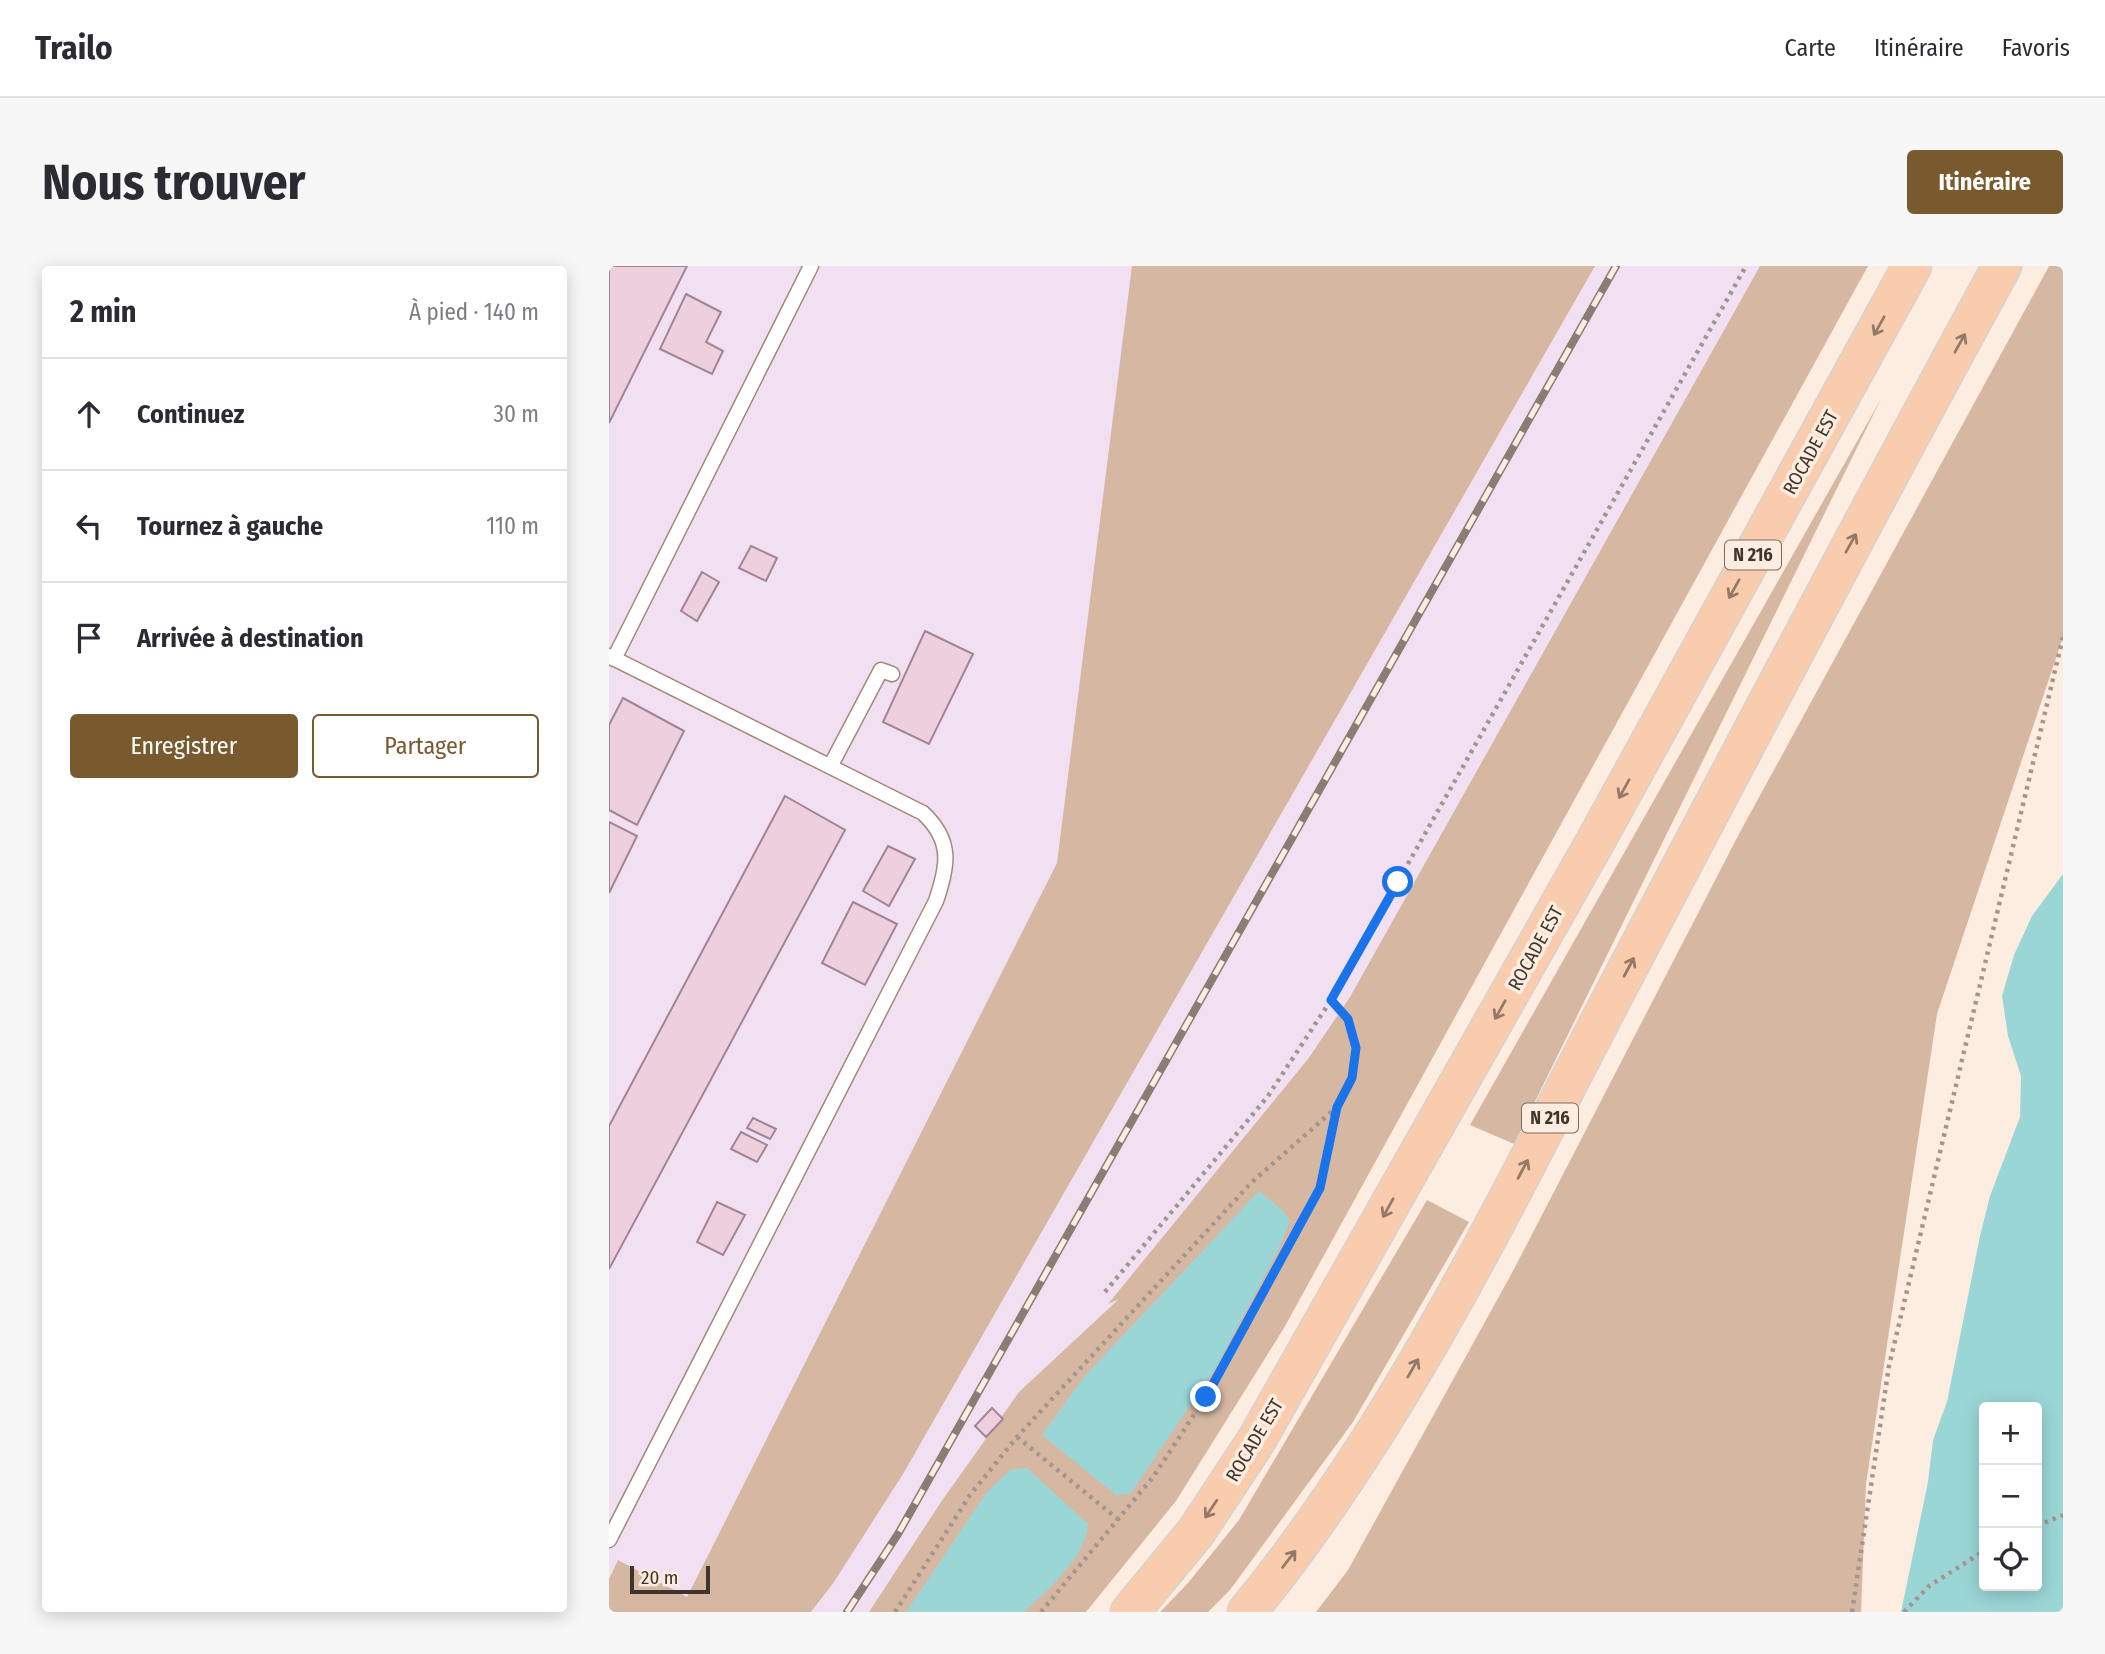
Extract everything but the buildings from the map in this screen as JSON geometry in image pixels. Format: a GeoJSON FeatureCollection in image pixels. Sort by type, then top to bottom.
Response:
{"type":"FeatureCollection","features":[{"type":"Feature","properties":{"kind":"highway","name":"ROCADE EST"},"geometry":{"type":"LineString","coordinates":[[1130,1612],[1196,1532],[1256,1441],[1594,844],[1912,266]]}},
{"type":"Feature","properties":{"kind":"highway","name":"N 216"},"geometry":{"type":"LineString","coordinates":[[1247,1612],[1325,1509],[1428,1343],[1553,1112],[1818,603],[2002,266]]}},
{"type":"Feature","properties":{"kind":"lane"},"geometry":{"type":"LineString","coordinates":[[609,1540],[936,901],[946,874],[945,847],[939,828],[923,813],[612,658],[811,266]]}},
{"type":"Feature","properties":{"kind":"lane"},"geometry":{"type":"LineString","coordinates":[[831,765],[881,670],[892,674]]}},
{"type":"Feature","properties":{"kind":"path"},"geometry":{"type":"LineString","coordinates":[[1105,1292],[1268,1096],[1331,1000],[1746,266]]}},
{"type":"Feature","properties":{"kind":"path"},"geometry":{"type":"LineString","coordinates":[[1852,1612],[1889,1366],[2063,637]]}},
{"type":"Feature","properties":{"kind":"path"},"geometry":{"type":"LineString","coordinates":[[1041,1612],[1120,1521],[1153,1477],[1219,1377],[1320,1188],[1337,1107],[1352,1078],[1356,1048],[1348,1019],[1331,1000]]}},
{"type":"Feature","properties":{"kind":"path"},"geometry":{"type":"LineString","coordinates":[[895,1612],[970,1495],[1017,1437],[1252,1182],[1337,1107]]}},
{"type":"Feature","properties":{"kind":"path"},"geometry":{"type":"LineString","coordinates":[[1017,1437],[1120,1521]]}},
{"type":"Feature","properties":{"kind":"path"},"geometry":{"type":"LineString","coordinates":[[2042,1524],[2063,1516]]}},
{"type":"Feature","properties":{"kind":"path"},"geometry":{"type":"LineString","coordinates":[[1903,1612],[1929,1586],[1979,1554]]}},
{"type":"Feature","properties":{"kind":"shaded area"},"geometry":{"type":"Polygon","coordinates":[[[609,266],[1818,266],[1041,1612],[609,1612],[609,266]]]}},
{"type":"Feature","properties":{"kind":"shaded area"},"geometry":{"type":"Polygon","coordinates":[[[1132,266],[1595,266],[903,1474],[834,1582],[811,1612],[609,1612],[609,1579],[618,1560],[687,1597],[1057,863],[1132,266]]]}},
{"type":"Feature","properties":{"kind":"shaded area"},"geometry":{"type":"Polygon","coordinates":[[[1760,266],[1868,266],[1284,1328],[1176,1501],[1086,1612],[869,1612],[941,1502],[1019,1392],[1119,1299],[1108,1304],[1308,1059],[1350,997],[1760,266]]]}},
{"type":"Feature","properties":{"kind":"shaded area"},"geometry":{"type":"Polygon","coordinates":[[[2049,266],[2063,266],[2063,637],[1937,1014],[1866,1484],[1861,1612],[1316,1612],[1348,1570],[1513,1271],[1740,832],[2049,266]]]}},
{"type":"Feature","properties":{"kind":"shaded area"},"geometry":{"type":"Polygon","coordinates":[[[1881,399],[1514,1144],[1470,1125],[1881,399]]]}},
{"type":"Feature","properties":{"kind":"shaded area"},"geometry":{"type":"Polygon","coordinates":[[[1427,1200],[1469,1222],[1353,1422],[1230,1590],[1208,1612],[1160,1612],[1188,1583],[1239,1520],[1427,1200]]]}},
{"type":"Feature","properties":{"kind":"water"},"geometry":{"type":"Polygon","coordinates":[[[2063,874],[2063,1612],[1901,1612],[1928,1482],[1933,1440],[1947,1402],[1980,1236],[1990,1196],[2020,1117],[2021,1076],[2008,1036],[2002,996],[2014,955],[2032,916],[2063,874]]]}},
{"type":"Feature","properties":{"kind":"water"},"geometry":{"type":"Polygon","coordinates":[[[1259,1191],[1282,1210],[1290,1221],[1277,1252],[1216,1367],[1131,1493],[1116,1495],[1042,1435],[1083,1378],[1259,1191]]]}},
{"type":"Feature","properties":{"kind":"water"},"geometry":{"type":"Polygon","coordinates":[[[1027,1468],[1088,1524],[1086,1537],[1064,1573],[1024,1612],[906,1612],[987,1492],[1010,1470],[1027,1468]]]}},
{"type":"Feature","properties":{"kind":"railway"},"geometry":{"type":"LineString","coordinates":[[847,1612],[898,1534],[1616,266]]}},
{"type":"Feature","properties":{"kind":"route"},"geometry":{"type":"LineString","coordinates":[[1206,1397],[1320,1188],[1337,1107],[1352,1078],[1356,1048],[1348,1019],[1331,1000],[1398,882]]}}]}
